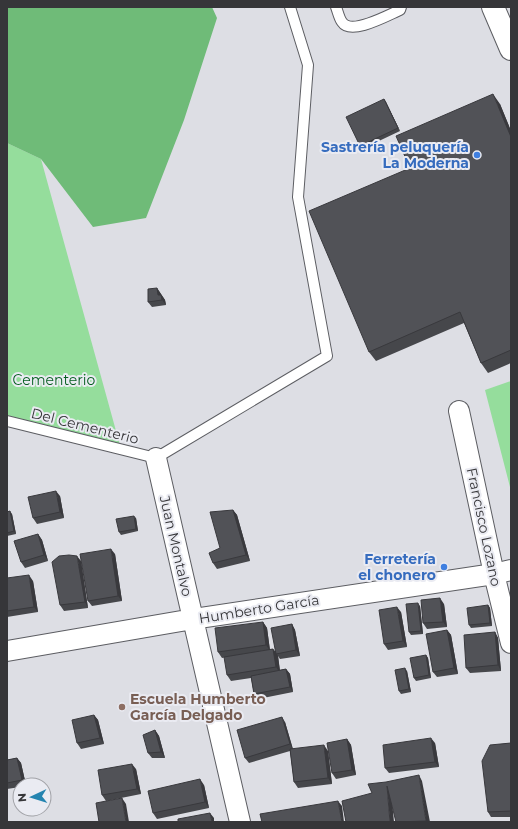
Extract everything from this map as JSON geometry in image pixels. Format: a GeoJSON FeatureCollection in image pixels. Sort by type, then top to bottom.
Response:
{"type":"FeatureCollection","features":[{"type":"Feature","properties":{"kind":"street"},"geometry":{"type":"LineString","coordinates":[[493,7],[511,49]]}},
{"type":"Feature","properties":{"kind":"street","name":"Francisco Lozano"},"geometry":{"type":"LineString","coordinates":[[459,411],[502,572],[511,643]]}},
{"type":"Feature","properties":{"kind":"street","name":"Juan Montalvo"},"geometry":{"type":"LineString","coordinates":[[156,458],[240,822]]}},
{"type":"Feature","properties":{"kind":"street","name":"Humberto García"},"geometry":{"type":"LineString","coordinates":[[7,651],[193,619],[502,572]]}},
{"type":"Feature","properties":{"kind":"lane"},"geometry":{"type":"LineString","coordinates":[[156,458],[327,356],[298,197],[308,65],[290,7]]}},
{"type":"Feature","properties":{"kind":"lane"},"geometry":{"type":"LineString","coordinates":[[336,7],[342,23],[350,27],[362,26],[400,10],[401,7]]}},
{"type":"Feature","properties":{"kind":"lane","name":"Del Cementerio"},"geometry":{"type":"LineString","coordinates":[[7,421],[156,458]]}},
{"type":"Feature","properties":{"kind":"green space"},"geometry":{"type":"Polygon","coordinates":[[[7,7],[212,7],[217,18],[184,120],[146,218],[93,227],[41,159],[7,143],[7,7]]]}},
{"type":"Feature","properties":{"kind":"green space","name":"Cementerio"},"geometry":{"type":"Polygon","coordinates":[[[7,143],[41,159],[121,449],[7,415],[7,143]]]}},
{"type":"Feature","properties":{"kind":"green space"},"geometry":{"type":"Polygon","coordinates":[[[511,381],[511,491],[485,390],[511,381]]]}},
{"type":"Feature","properties":{"kind":"building"},"geometry":{"type":"Polygon","coordinates":[[[493,94],[511,137],[511,350],[481,363],[460,312],[369,352],[309,211],[410,168],[396,136],[493,94]]]}},
{"type":"Feature","properties":{"kind":"building"},"geometry":{"type":"Polygon","coordinates":[[[384,99],[398,128],[360,146],[346,117],[384,99]]]}},
{"type":"Feature","properties":{"kind":"building"},"geometry":{"type":"Polygon","coordinates":[[[157,288],[158,295],[161,295],[162,300],[148,302],[148,289],[157,288]]]}},
{"type":"Feature","properties":{"kind":"building"},"geometry":{"type":"Polygon","coordinates":[[[56,491],[60,512],[33,518],[28,497],[56,491]]]}},
{"type":"Feature","properties":{"kind":"building"},"geometry":{"type":"Polygon","coordinates":[[[233,510],[246,555],[213,563],[209,553],[220,548],[210,512],[233,510]]]}},
{"type":"Feature","properties":{"kind":"building"},"geometry":{"type":"Polygon","coordinates":[[[10,511],[14,531],[7,533],[7,512],[10,511]]]}},
{"type":"Feature","properties":{"kind":"building"},"geometry":{"type":"Polygon","coordinates":[[[134,516],[136,529],[119,532],[116,519],[134,516]]]}},
{"type":"Feature","properties":{"kind":"building"},"geometry":{"type":"Polygon","coordinates":[[[38,534],[44,555],[21,562],[14,541],[38,534]]]}},
{"type":"Feature","properties":{"kind":"building"},"geometry":{"type":"Polygon","coordinates":[[[111,549],[118,596],[88,601],[80,554],[111,549]]]}},
{"type":"Feature","properties":{"kind":"building"},"geometry":{"type":"Polygon","coordinates":[[[59,556],[77,556],[85,602],[60,605],[52,562],[59,556]]]}},
{"type":"Feature","properties":{"kind":"building"},"geometry":{"type":"Polygon","coordinates":[[[29,575],[34,607],[7,611],[7,578],[29,575]]]}},
{"type":"Feature","properties":{"kind":"building"},"geometry":{"type":"Polygon","coordinates":[[[440,598],[443,622],[423,623],[421,600],[440,598]]]}},
{"type":"Feature","properties":{"kind":"building"},"geometry":{"type":"Polygon","coordinates":[[[418,603],[421,631],[409,632],[406,604],[418,603]]]}},
{"type":"Feature","properties":{"kind":"building"},"geometry":{"type":"Polygon","coordinates":[[[488,605],[490,623],[469,625],[467,608],[488,605]]]}},
{"type":"Feature","properties":{"kind":"building"},"geometry":{"type":"Polygon","coordinates":[[[397,607],[403,641],[384,644],[379,610],[397,607]]]}},
{"type":"Feature","properties":{"kind":"building"},"geometry":{"type":"Polygon","coordinates":[[[263,622],[266,645],[218,652],[215,628],[263,622]]]}},
{"type":"Feature","properties":{"kind":"building"},"geometry":{"type":"Polygon","coordinates":[[[292,624],[296,650],[276,654],[271,628],[292,624]]]}},
{"type":"Feature","properties":{"kind":"building"},"geometry":{"type":"Polygon","coordinates":[[[447,630],[454,668],[433,672],[426,634],[447,630]]]}},
{"type":"Feature","properties":{"kind":"building"},"geometry":{"type":"Polygon","coordinates":[[[495,632],[498,665],[466,668],[464,635],[495,632]]]}},
{"type":"Feature","properties":{"kind":"building"},"geometry":{"type":"Polygon","coordinates":[[[273,649],[276,667],[227,675],[224,657],[273,649]]]}},
{"type":"Feature","properties":{"kind":"building"},"geometry":{"type":"Polygon","coordinates":[[[426,655],[429,675],[414,678],[410,658],[426,655]]]}},
{"type":"Feature","properties":{"kind":"building"},"geometry":{"type":"Polygon","coordinates":[[[405,668],[409,689],[399,691],[395,670],[405,668]]]}},
{"type":"Feature","properties":{"kind":"building"},"geometry":{"type":"Polygon","coordinates":[[[286,669],[290,687],[254,694],[251,676],[286,669]]]}},
{"type":"Feature","properties":{"kind":"building"},"geometry":{"type":"Polygon","coordinates":[[[94,715],[100,738],[77,743],[72,720],[94,715]]]}},
{"type":"Feature","properties":{"kind":"building"},"geometry":{"type":"Polygon","coordinates":[[[282,717],[290,744],[245,758],[237,730],[282,717]]]}},
{"type":"Feature","properties":{"kind":"building"},"geometry":{"type":"Polygon","coordinates":[[[155,730],[161,752],[148,753],[143,735],[155,730]]]}},
{"type":"Feature","properties":{"kind":"building"},"geometry":{"type":"Polygon","coordinates":[[[431,738],[435,762],[385,768],[383,745],[431,738]]]}},
{"type":"Feature","properties":{"kind":"building"},"geometry":{"type":"Polygon","coordinates":[[[347,739],[352,770],[332,773],[327,743],[347,739]]]}},
{"type":"Feature","properties":{"kind":"building"},"geometry":{"type":"Polygon","coordinates":[[[511,743],[511,811],[488,812],[482,761],[490,745],[511,743]]]}},
{"type":"Feature","properties":{"kind":"building"},"geometry":{"type":"Polygon","coordinates":[[[324,745],[328,778],[294,782],[290,749],[324,745]]]}},
{"type":"Feature","properties":{"kind":"building"},"geometry":{"type":"Polygon","coordinates":[[[17,758],[21,777],[12,777],[12,782],[7,783],[7,760],[17,758]]]}},
{"type":"Feature","properties":{"kind":"building"},"geometry":{"type":"Polygon","coordinates":[[[132,764],[137,789],[102,795],[98,770],[132,764]]]}},
{"type":"Feature","properties":{"kind":"building"},"geometry":{"type":"Polygon","coordinates":[[[419,775],[426,821],[396,822],[387,786],[390,822],[346,822],[342,801],[372,793],[368,784],[419,775]]]}},
{"type":"Feature","properties":{"kind":"building"},"geometry":{"type":"Polygon","coordinates":[[[200,779],[205,802],[153,813],[148,791],[200,779]]]}},
{"type":"Feature","properties":{"kind":"building"},"geometry":{"type":"Polygon","coordinates":[[[122,798],[126,822],[99,822],[96,803],[122,798]]]}},
{"type":"Feature","properties":{"kind":"building"},"geometry":{"type":"Polygon","coordinates":[[[338,801],[342,822],[262,822],[260,814],[338,801]]]}},
{"type":"Feature","properties":{"kind":"building"},"geometry":{"type":"Polygon","coordinates":[[[210,813],[212,822],[178,822],[178,819],[210,813]]]}},
{"type":"Feature","properties":{"kind":"place","name":"Sastrería peluquería La Moderna"},"geometry":{"type":"Point","coordinates":[477,155]}},
{"type":"Feature","properties":{"kind":"place","name":"Ferretería el chonero"},"geometry":{"type":"Point","coordinates":[444,567]}},
{"type":"Feature","properties":{"kind":"place","name":"Escuela Humberto García Delgado"},"geometry":{"type":"Point","coordinates":[122,707]}}]}
